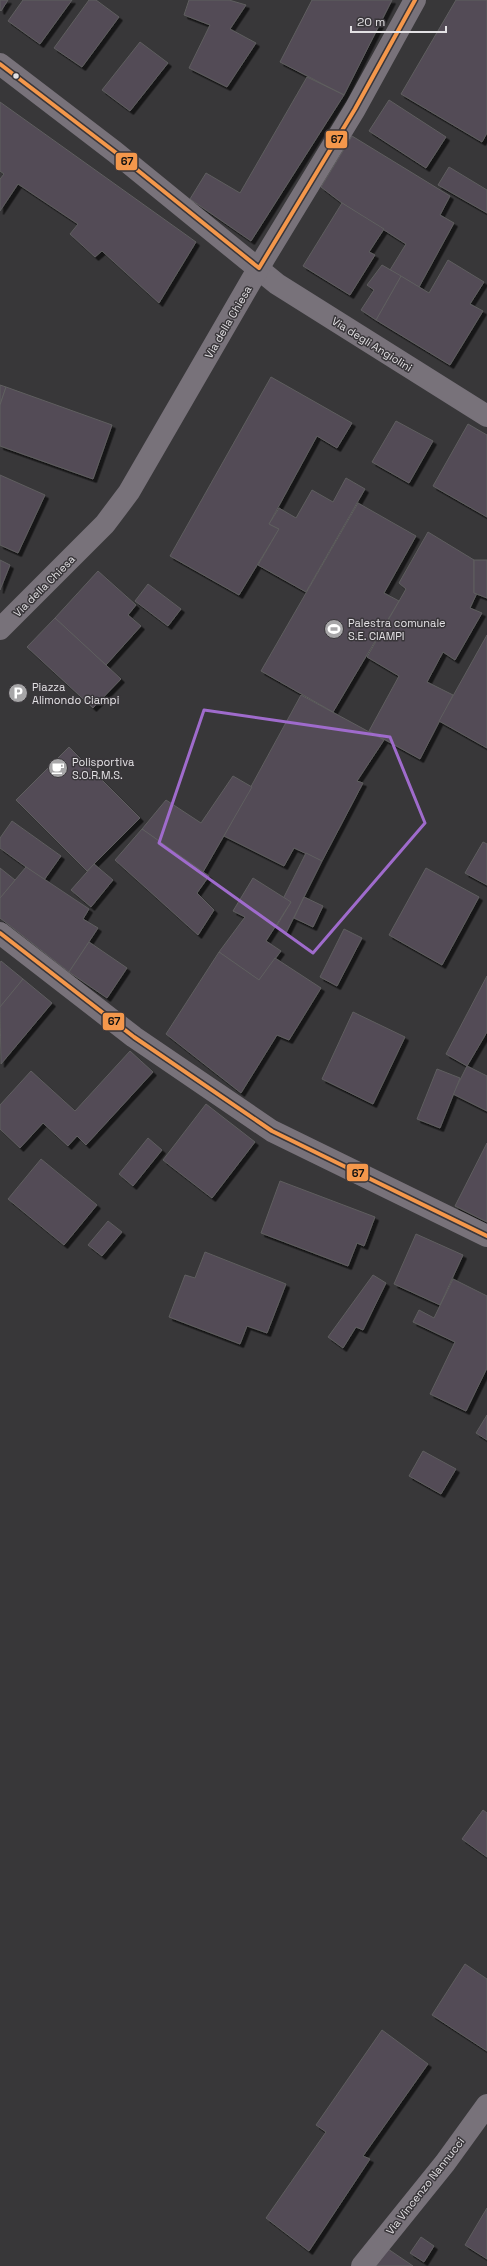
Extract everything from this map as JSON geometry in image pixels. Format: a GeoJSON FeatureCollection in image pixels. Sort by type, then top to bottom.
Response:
{"type":"FeatureCollection","features":[{"type":"Feature","properties":{"kind":"street","name":"Via della Chiesa"},"geometry":{"type":"LineString","coordinates":[[5,625],[106,524],[117,508],[163,436],[259,268],[355,108],[415,0]]}},
{"type":"Feature","properties":{"kind":"street","name":"Via degli Angiolini"},"geometry":{"type":"LineString","coordinates":[[0,64],[115,152],[277,284],[487,416]]}},
{"type":"Feature","properties":{"kind":"street"},"geometry":{"type":"LineString","coordinates":[[0,933],[134,1037],[272,1131],[487,1236]]}},
{"type":"Feature","properties":{"kind":"street","name":"Via Vincenzo Nannucci"},"geometry":{"type":"LineString","coordinates":[[362,2266],[445,2163],[487,2105]]}},
{"type":"Feature","properties":{"kind":"highlighted area"},"geometry":{"type":"Polygon","coordinates":[[[204,710],[390,737],[425,823],[313,953],[159,843],[204,710]]]}},
{"type":"Feature","properties":{"kind":"building"},"geometry":{"type":"Polygon","coordinates":[[[0,0],[8,0],[1,11],[0,10],[0,0]]]}},
{"type":"Feature","properties":{"kind":"building"},"geometry":{"type":"Polygon","coordinates":[[[23,0],[72,0],[40,44],[8,21],[23,0]]]}},
{"type":"Feature","properties":{"kind":"building"},"geometry":{"type":"Polygon","coordinates":[[[89,0],[96,0],[119,17],[82,67],[54,48],[89,0]]]}},
{"type":"Feature","properties":{"kind":"building"},"geometry":{"type":"Polygon","coordinates":[[[189,0],[229,0],[246,5],[230,29],[256,43],[227,87],[189,68],[210,25],[184,15],[189,0]]]}},
{"type":"Feature","properties":{"kind":"building"},"geometry":{"type":"Polygon","coordinates":[[[312,0],[392,0],[344,95],[280,62],[312,0]]]}},
{"type":"Feature","properties":{"kind":"building"},"geometry":{"type":"Polygon","coordinates":[[[456,0],[487,0],[487,133],[482,142],[401,94],[456,0]]]}},
{"type":"Feature","properties":{"kind":"building"},"geometry":{"type":"Polygon","coordinates":[[[140,42],[168,63],[130,111],[102,90],[140,42]]]}},
{"type":"Feature","properties":{"kind":"building"},"geometry":{"type":"Polygon","coordinates":[[[307,77],[344,95],[251,241],[190,199],[206,173],[240,193],[307,77]]]}},
{"type":"Feature","properties":{"kind":"building"},"geometry":{"type":"Polygon","coordinates":[[[389,100],[446,137],[426,168],[369,131],[389,100]]]}},
{"type":"Feature","properties":{"kind":"building"},"geometry":{"type":"Polygon","coordinates":[[[0,102],[196,242],[159,303],[102,251],[95,257],[70,234],[78,224],[18,184],[0,211],[0,179],[4,174],[0,171],[0,102]]]}},
{"type":"Feature","properties":{"kind":"building"},"geometry":{"type":"Polygon","coordinates":[[[352,136],[450,196],[440,215],[454,223],[419,287],[390,270],[406,244],[342,203],[321,187],[352,136]]]}},
{"type":"Feature","properties":{"kind":"building"},"geometry":{"type":"Polygon","coordinates":[[[449,167],[487,190],[487,213],[438,185],[449,167]]]}},
{"type":"Feature","properties":{"kind":"building"},"geometry":{"type":"Polygon","coordinates":[[[342,203],[384,229],[369,252],[375,255],[350,295],[303,266],[342,203]]]}},
{"type":"Feature","properties":{"kind":"building"},"geometry":{"type":"Polygon","coordinates":[[[448,260],[484,282],[470,304],[483,311],[450,365],[376,320],[401,276],[429,293],[448,260]]]}},
{"type":"Feature","properties":{"kind":"building"},"geometry":{"type":"Polygon","coordinates":[[[382,265],[401,276],[376,320],[361,310],[374,290],[367,285],[382,265]]]}},
{"type":"Feature","properties":{"kind":"building"},"geometry":{"type":"Polygon","coordinates":[[[271,377],[352,423],[337,448],[317,436],[269,524],[279,529],[239,595],[170,556],[271,377]]]}},
{"type":"Feature","properties":{"kind":"building"},"geometry":{"type":"Polygon","coordinates":[[[0,385],[6,387],[0,405],[0,385]]]}},
{"type":"Feature","properties":{"kind":"building"},"geometry":{"type":"Polygon","coordinates":[[[6,387],[112,425],[93,479],[0,446],[0,405],[6,387]]]}},
{"type":"Feature","properties":{"kind":"building"},"geometry":{"type":"Polygon","coordinates":[[[396,421],[433,441],[409,483],[372,462],[396,421]]]}},
{"type":"Feature","properties":{"kind":"building"},"geometry":{"type":"Polygon","coordinates":[[[468,424],[487,435],[487,517],[433,486],[468,424]]]}},
{"type":"Feature","properties":{"kind":"building"},"geometry":{"type":"Polygon","coordinates":[[[0,475],[45,495],[18,553],[0,545],[0,475]]]}},
{"type":"Feature","properties":{"kind":"building"},"geometry":{"type":"Polygon","coordinates":[[[346,478],[365,489],[306,592],[258,565],[279,529],[269,524],[279,508],[296,518],[312,490],[333,502],[346,478]]]}},
{"type":"Feature","properties":{"kind":"building","name":"Palestra comunale S.E. CIAMPI"},"geometry":{"type":"Polygon","coordinates":[[[358,503],[416,536],[384,593],[399,601],[333,712],[261,671],[358,503]]]}},
{"type":"Feature","properties":{"kind":"building"},"geometry":{"type":"Polygon","coordinates":[[[428,532],[474,560],[474,593],[477,593],[470,608],[482,613],[455,660],[443,652],[427,682],[453,695],[420,759],[369,731],[399,676],[367,657],[406,589],[399,583],[428,532]]]}},
{"type":"Feature","properties":{"kind":"building"},"geometry":{"type":"Polygon","coordinates":[[[0,560],[10,565],[0,590],[0,560]]]}},
{"type":"Feature","properties":{"kind":"building"},"geometry":{"type":"Polygon","coordinates":[[[474,560],[487,560],[487,598],[474,593],[474,560]]]}},
{"type":"Feature","properties":{"kind":"building"},"geometry":{"type":"Polygon","coordinates":[[[98,571],[136,605],[128,615],[141,626],[106,665],[55,618],[98,571]]]}},
{"type":"Feature","properties":{"kind":"building"},"geometry":{"type":"Polygon","coordinates":[[[148,584],[181,609],[168,626],[135,601],[148,584]]]}},
{"type":"Feature","properties":{"kind":"building"},"geometry":{"type":"Polygon","coordinates":[[[55,618],[121,679],[93,708],[27,647],[55,618]]]}},
{"type":"Feature","properties":{"kind":"building"},"geometry":{"type":"Polygon","coordinates":[[[487,635],[487,748],[439,721],[487,635]]]}},
{"type":"Feature","properties":{"kind":"building"},"geometry":{"type":"Polygon","coordinates":[[[301,695],[384,740],[357,781],[363,783],[322,861],[294,848],[284,866],[224,836],[301,695]]]}},
{"type":"Feature","properties":{"kind":"building"},"geometry":{"type":"Polygon","coordinates":[[[69,747],[140,818],[87,871],[16,800],[69,747]]]}},
{"type":"Feature","properties":{"kind":"building"},"geometry":{"type":"Polygon","coordinates":[[[233,776],[252,787],[203,872],[142,829],[166,800],[201,823],[233,776]]]}},
{"type":"Feature","properties":{"kind":"building"},"geometry":{"type":"Polygon","coordinates":[[[12,821],[61,856],[44,880],[0,848],[0,838],[12,821]]]}},
{"type":"Feature","properties":{"kind":"building"},"geometry":{"type":"Polygon","coordinates":[[[142,829],[209,876],[197,893],[214,910],[198,935],[115,860],[142,829]]]}},
{"type":"Feature","properties":{"kind":"building"},"geometry":{"type":"Polygon","coordinates":[[[483,842],[487,844],[487,885],[465,873],[483,842]]]}},
{"type":"Feature","properties":{"kind":"building"},"geometry":{"type":"Polygon","coordinates":[[[306,853],[322,861],[286,933],[276,927],[291,902],[283,899],[306,853]]]}},
{"type":"Feature","properties":{"kind":"building"},"geometry":{"type":"Polygon","coordinates":[[[94,864],[113,880],[91,907],[71,890],[94,864]]]}},
{"type":"Feature","properties":{"kind":"building"},"geometry":{"type":"Polygon","coordinates":[[[26,867],[89,909],[83,919],[98,928],[69,972],[0,918],[0,898],[26,867]]]}},
{"type":"Feature","properties":{"kind":"building"},"geometry":{"type":"Polygon","coordinates":[[[0,868],[15,880],[0,898],[0,868]]]}},
{"type":"Feature","properties":{"kind":"building"},"geometry":{"type":"Polygon","coordinates":[[[426,868],[479,897],[442,965],[389,935],[426,868]]]}},
{"type":"Feature","properties":{"kind":"building"},"geometry":{"type":"Polygon","coordinates":[[[253,878],[291,902],[266,941],[281,951],[259,980],[219,952],[245,917],[233,911],[253,878]]]}},
{"type":"Feature","properties":{"kind":"building"},"geometry":{"type":"Polygon","coordinates":[[[304,897],[323,906],[313,927],[294,918],[304,897]]]}},
{"type":"Feature","properties":{"kind":"building"},"geometry":{"type":"Polygon","coordinates":[[[344,929],[362,938],[337,986],[320,977],[344,929]]]}},
{"type":"Feature","properties":{"kind":"building"},"geometry":{"type":"Polygon","coordinates":[[[89,942],[127,968],[107,998],[69,972],[89,942]]]}},
{"type":"Feature","properties":{"kind":"building"},"geometry":{"type":"Polygon","coordinates":[[[219,952],[259,980],[275,958],[321,988],[289,1040],[277,1035],[241,1093],[166,1034],[219,952]]]}},
{"type":"Feature","properties":{"kind":"building"},"geometry":{"type":"Polygon","coordinates":[[[1,961],[23,979],[0,1007],[0,963],[1,961]]]}},
{"type":"Feature","properties":{"kind":"building"},"geometry":{"type":"Polygon","coordinates":[[[487,976],[487,1032],[467,1066],[446,1054],[487,976]]]}},
{"type":"Feature","properties":{"kind":"building"},"geometry":{"type":"Polygon","coordinates":[[[23,979],[52,1003],[1,1064],[0,1007],[23,979]]]}},
{"type":"Feature","properties":{"kind":"building"},"geometry":{"type":"Polygon","coordinates":[[[353,1012],[405,1037],[373,1104],[322,1079],[353,1012]]]}},
{"type":"Feature","properties":{"kind":"building"},"geometry":{"type":"Polygon","coordinates":[[[130,1051],[153,1072],[86,1145],[77,1136],[68,1146],[43,1123],[20,1148],[0,1129],[0,1105],[31,1071],[75,1111],[130,1051]]]}},
{"type":"Feature","properties":{"kind":"building"},"geometry":{"type":"Polygon","coordinates":[[[467,1066],[487,1076],[487,1111],[453,1094],[467,1066]]]}},
{"type":"Feature","properties":{"kind":"building"},"geometry":{"type":"Polygon","coordinates":[[[437,1069],[460,1078],[440,1128],[417,1119],[437,1069]]]}},
{"type":"Feature","properties":{"kind":"building"},"geometry":{"type":"Polygon","coordinates":[[[206,1104],[255,1142],[212,1198],[163,1160],[206,1104]]]}},
{"type":"Feature","properties":{"kind":"building"},"geometry":{"type":"Polygon","coordinates":[[[148,1138],[162,1150],[133,1186],[119,1174],[148,1138]]]}},
{"type":"Feature","properties":{"kind":"building"},"geometry":{"type":"Polygon","coordinates":[[[487,1143],[487,1222],[455,1206],[487,1143]]]}},
{"type":"Feature","properties":{"kind":"building"},"geometry":{"type":"Polygon","coordinates":[[[41,1159],[97,1205],[64,1245],[8,1199],[41,1159]]]}},
{"type":"Feature","properties":{"kind":"building"},"geometry":{"type":"Polygon","coordinates":[[[280,1181],[375,1217],[364,1246],[357,1243],[348,1266],[261,1233],[280,1181]]]}},
{"type":"Feature","properties":{"kind":"building"},"geometry":{"type":"Polygon","coordinates":[[[108,1221],[122,1232],[102,1256],[88,1245],[108,1221]]]}},
{"type":"Feature","properties":{"kind":"building"},"geometry":{"type":"Polygon","coordinates":[[[416,1234],[463,1255],[440,1305],[394,1284],[416,1234]]]}},
{"type":"Feature","properties":{"kind":"building"},"geometry":{"type":"Polygon","coordinates":[[[205,1252],[286,1284],[267,1333],[247,1326],[240,1344],[169,1317],[185,1275],[195,1278],[205,1252]]]}},
{"type":"Feature","properties":{"kind":"building"},"geometry":{"type":"Polygon","coordinates":[[[373,1275],[386,1283],[363,1330],[356,1327],[343,1348],[328,1337],[373,1275]]]}},
{"type":"Feature","properties":{"kind":"building"},"geometry":{"type":"Polygon","coordinates":[[[453,1279],[487,1296],[487,1368],[466,1411],[430,1394],[455,1342],[413,1322],[419,1310],[434,1318],[453,1279]]]}},
{"type":"Feature","properties":{"kind":"building"},"geometry":{"type":"Polygon","coordinates":[[[487,1415],[487,1440],[476,1433],[487,1415]]]}},
{"type":"Feature","properties":{"kind":"building"},"geometry":{"type":"Polygon","coordinates":[[[423,1451],[456,1469],[441,1494],[409,1476],[423,1451]]]}},
{"type":"Feature","properties":{"kind":"building"},"geometry":{"type":"Polygon","coordinates":[[[483,1810],[487,1813],[487,1857],[462,1839],[483,1810]]]}},
{"type":"Feature","properties":{"kind":"building"},"geometry":{"type":"Polygon","coordinates":[[[465,1964],[487,1979],[487,2051],[432,2015],[465,1964]]]}},
{"type":"Feature","properties":{"kind":"building"},"geometry":{"type":"Polygon","coordinates":[[[382,2030],[428,2064],[363,2156],[370,2159],[309,2251],[266,2218],[326,2132],[316,2125],[382,2030]]]}},
{"type":"Feature","properties":{"kind":"building"},"geometry":{"type":"Polygon","coordinates":[[[487,2208],[487,2259],[465,2245],[487,2208]]]}},
{"type":"Feature","properties":{"kind":"building"},"geometry":{"type":"Polygon","coordinates":[[[421,2237],[434,2246],[424,2262],[410,2253],[421,2237]]]}},
{"type":"Feature","properties":{"kind":"building"},"geometry":{"type":"Polygon","coordinates":[[[388,2249],[413,2266],[376,2266],[388,2249]]]}},
{"type":"Feature","properties":{"kind":"transit line","name":"67"},"geometry":{"type":"LineString","coordinates":[[0,64],[115,152],[259,268],[355,109],[415,0]]}},
{"type":"Feature","properties":{"kind":"transit line","name":"67"},"geometry":{"type":"LineString","coordinates":[[0,933],[134,1037],[272,1131],[487,1236]]}},
{"type":"Feature","properties":{"kind":"place","name":"Palestra comunale S.E. CIAMPI"},"geometry":{"type":"Point","coordinates":[334,629]}},
{"type":"Feature","properties":{"kind":"place","name":"Piazza Alimondo Ciampi"},"geometry":{"type":"Point","coordinates":[18,693]}},
{"type":"Feature","properties":{"kind":"place","name":"Polisportiva S.O.R.M.S."},"geometry":{"type":"Point","coordinates":[58,768]}}]}
